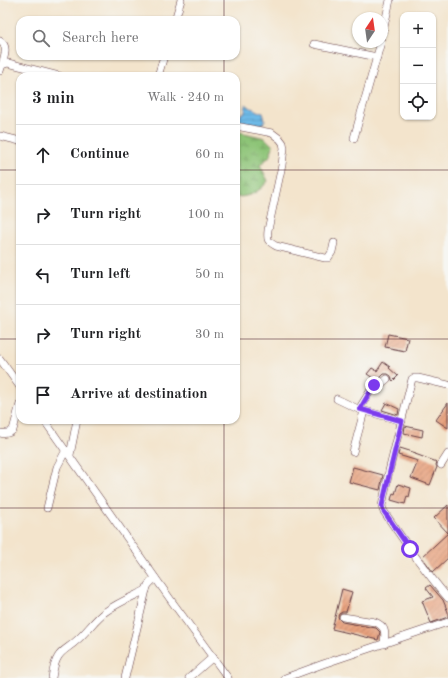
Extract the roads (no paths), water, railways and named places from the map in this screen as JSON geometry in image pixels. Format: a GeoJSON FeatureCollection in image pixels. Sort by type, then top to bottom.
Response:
{"type":"FeatureCollection","features":[{"type":"Feature","properties":{"kind":"street"},"geometry":{"type":"LineString","coordinates":[[176,16],[181,0]]}},
{"type":"Feature","properties":{"kind":"street"},"geometry":{"type":"LineString","coordinates":[[387,12],[390,0]]}},
{"type":"Feature","properties":{"kind":"street"},"geometry":{"type":"LineString","coordinates":[[0,41],[5,46],[1,69]]}},
{"type":"Feature","properties":{"kind":"street"},"geometry":{"type":"LineString","coordinates":[[314,44],[377,57]]}},
{"type":"Feature","properties":{"kind":"street"},"geometry":{"type":"LineString","coordinates":[[354,138],[379,48]]}},
{"type":"Feature","properties":{"kind":"street"},"geometry":{"type":"LineString","coordinates":[[159,72],[163,60]]}},
{"type":"Feature","properties":{"kind":"street"},"geometry":{"type":"LineString","coordinates":[[1,69],[8,63],[43,72]]}},
{"type":"Feature","properties":{"kind":"street"},"geometry":{"type":"LineString","coordinates":[[240,127],[272,133],[283,143],[284,148],[282,165],[268,230],[269,242],[276,246],[325,258],[330,256],[334,243]]}},
{"type":"Feature","properties":{"kind":"street"},"geometry":{"type":"LineString","coordinates":[[0,136],[16,140]]}},
{"type":"Feature","properties":{"kind":"street"},"geometry":{"type":"LineString","coordinates":[[0,359],[16,381]]}},
{"type":"Feature","properties":{"kind":"street"},"geometry":{"type":"LineString","coordinates":[[448,384],[418,378],[412,379],[382,506],[383,510],[410,549],[448,598]]}},
{"type":"Feature","properties":{"kind":"street"},"geometry":{"type":"LineString","coordinates":[[353,452],[362,410],[374,385],[381,384],[387,379]]}},
{"type":"Feature","properties":{"kind":"street"},"geometry":{"type":"LineString","coordinates":[[337,399],[362,410],[402,421]]}},
{"type":"Feature","properties":{"kind":"street"},"geometry":{"type":"LineString","coordinates":[[0,433],[10,433],[13,430],[16,419]]}},
{"type":"Feature","properties":{"kind":"street"},"geometry":{"type":"LineString","coordinates":[[47,424],[155,578],[228,678]]}},
{"type":"Feature","properties":{"kind":"street"},"geometry":{"type":"LineString","coordinates":[[47,508],[57,467],[68,453],[76,424]]}},
{"type":"Feature","properties":{"kind":"street"},"geometry":{"type":"LineString","coordinates":[[441,465],[448,454]]}},
{"type":"Feature","properties":{"kind":"street"},"geometry":{"type":"LineString","coordinates":[[125,678],[146,590],[148,585],[155,578]]}},
{"type":"Feature","properties":{"kind":"street"},"geometry":{"type":"LineString","coordinates":[[52,678],[57,659],[64,650],[77,640],[97,619],[120,603],[146,590]]}},
{"type":"Feature","properties":{"kind":"street"},"geometry":{"type":"LineString","coordinates":[[343,617],[380,624],[385,630],[384,644]]}},
{"type":"Feature","properties":{"kind":"street"},"geometry":{"type":"LineString","coordinates":[[285,678],[322,664],[448,622]]}},
{"type":"Feature","properties":{"kind":"street"},"geometry":{"type":"LineString","coordinates":[[189,678],[213,657]]}},
{"type":"Feature","properties":{"kind":"water"},"geometry":{"type":"Polygon","coordinates":[[[246,104],[263,113],[265,120],[262,125],[257,125],[254,127],[251,125],[240,124],[240,116],[245,112],[246,104]]]}}]}
